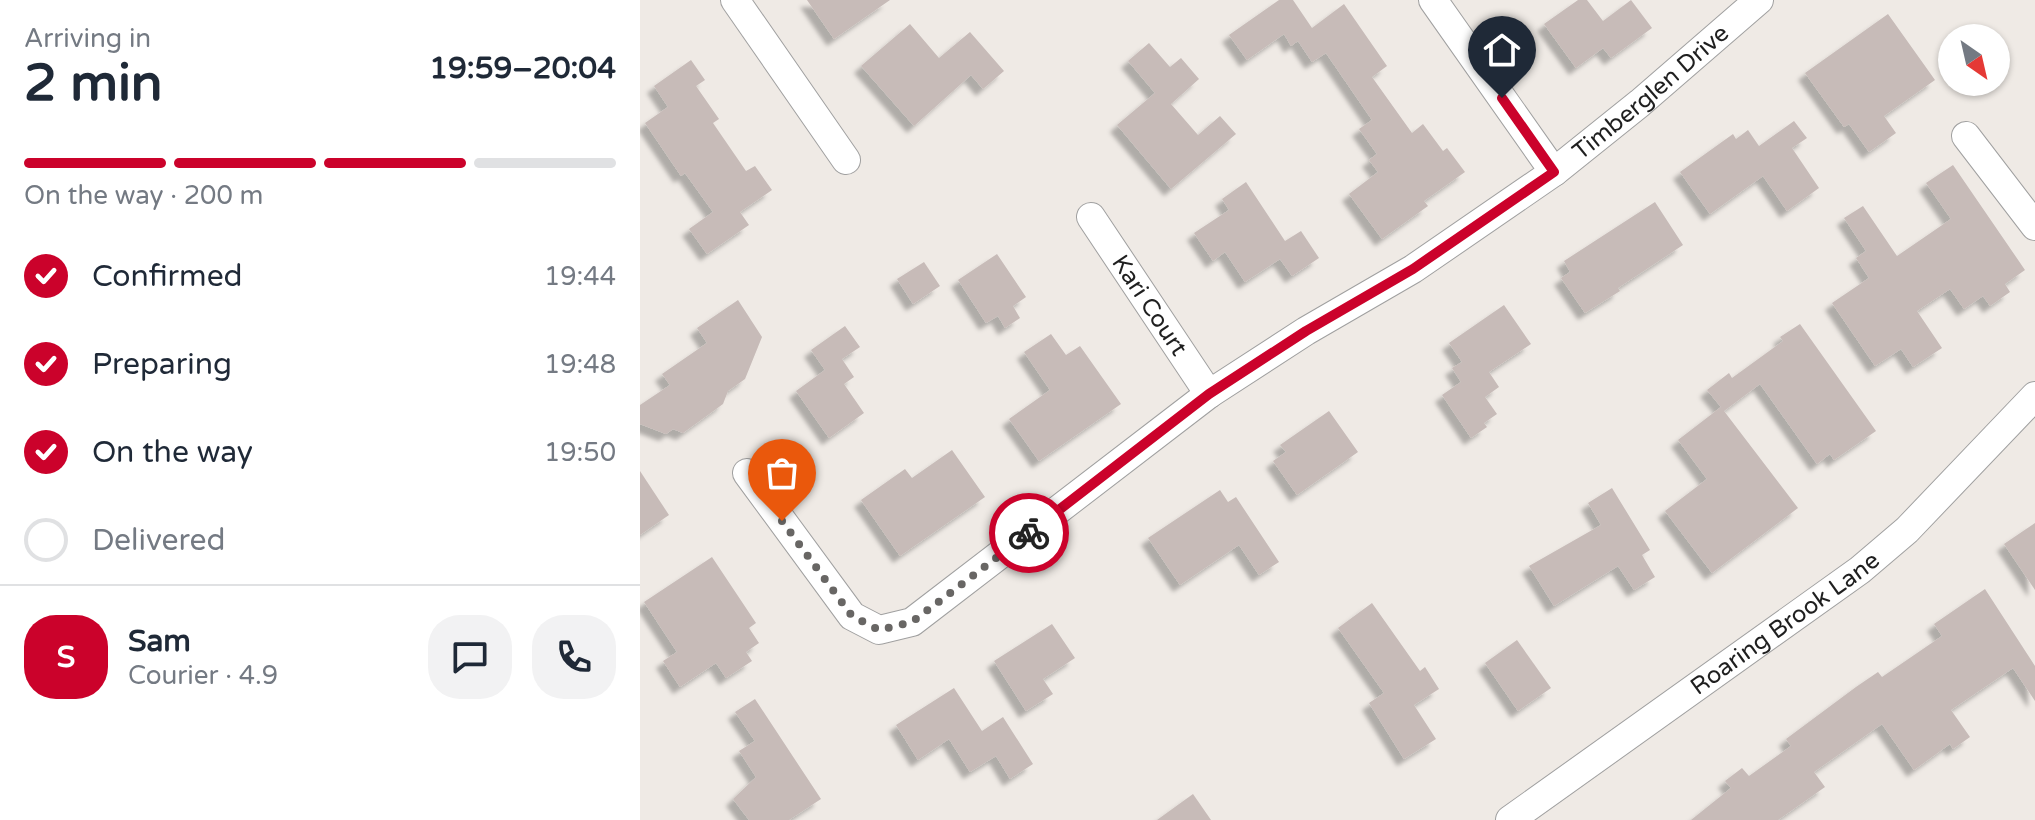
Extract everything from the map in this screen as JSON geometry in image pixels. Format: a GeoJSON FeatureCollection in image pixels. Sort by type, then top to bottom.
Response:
{"type":"FeatureCollection","features":[{"type":"Feature","properties":{"kind":"street"},"geometry":{"type":"LineString","coordinates":[[735,0],[846,160]]}},
{"type":"Feature","properties":{"kind":"street"},"geometry":{"type":"LineString","coordinates":[[1433,0],[1554,172]]}},
{"type":"Feature","properties":{"kind":"street","name":"Timberglen Drive"},"geometry":{"type":"LineString","coordinates":[[747,473],[852,616],[879,630],[912,622],[1209,394],[1306,331],[1413,269],[1554,172],[1640,103],[1759,0]]}},
{"type":"Feature","properties":{"kind":"street"},"geometry":{"type":"LineString","coordinates":[[1966,136],[2035,226]]}},
{"type":"Feature","properties":{"kind":"street","name":"Kari Court"},"geometry":{"type":"LineString","coordinates":[[1091,217],[1209,394]]}},
{"type":"Feature","properties":{"kind":"street","name":"Roaring Brook Lane"},"geometry":{"type":"LineString","coordinates":[[1510,820],[1860,570],[1907,530],[2035,396]]}},
{"type":"Feature","properties":{"kind":"building"},"geometry":{"type":"Polygon","coordinates":[[[807,0],[890,0],[834,39],[807,0]]]}},
{"type":"Feature","properties":{"kind":"building"},"geometry":{"type":"Polygon","coordinates":[[[1279,0],[1293,0],[1312,28],[1344,4],[1387,66],[1372,77],[1412,133],[1423,124],[1443,151],[1447,148],[1465,172],[1424,201],[1428,206],[1382,239],[1349,194],[1378,172],[1369,160],[1377,154],[1359,129],[1372,120],[1326,53],[1312,62],[1298,41],[1291,46],[1284,34],[1247,60],[1229,35],[1279,0]]]}},
{"type":"Feature","properties":{"kind":"building"},"geometry":{"type":"Polygon","coordinates":[[[1578,0],[1587,0],[1603,21],[1631,0],[1652,28],[1611,58],[1603,48],[1576,68],[1544,24],[1578,0]]]}},
{"type":"Feature","properties":{"kind":"building"},"geometry":{"type":"Polygon","coordinates":[[[1888,14],[1935,80],[1884,116],[1896,133],[1869,152],[1849,124],[1844,127],[1805,73],[1888,14]]]}},
{"type":"Feature","properties":{"kind":"building"},"geometry":{"type":"Polygon","coordinates":[[[910,24],[939,58],[970,32],[1004,71],[983,89],[971,75],[914,126],[861,66],[910,24]]]}},
{"type":"Feature","properties":{"kind":"building"},"geometry":{"type":"Polygon","coordinates":[[[1149,43],[1170,67],[1181,58],[1199,79],[1171,104],[1198,135],[1220,116],[1236,134],[1171,189],[1117,125],[1155,93],[1128,61],[1149,43]]]}},
{"type":"Feature","properties":{"kind":"building"},"geometry":{"type":"Polygon","coordinates":[[[691,60],[705,80],[696,86],[719,119],[713,123],[746,171],[755,166],[772,190],[740,212],[749,225],[707,254],[689,229],[713,212],[685,173],[681,176],[645,123],[668,107],[654,86],[691,60]]]}},
{"type":"Feature","properties":{"kind":"building"},"geometry":{"type":"Polygon","coordinates":[[[1794,121],[1807,138],[1792,148],[1819,188],[1787,211],[1763,176],[1710,214],[1680,172],[1733,134],[1736,139],[1748,130],[1759,146],[1794,121]]]}},
{"type":"Feature","properties":{"kind":"building"},"geometry":{"type":"Polygon","coordinates":[[[1953,165],[2025,270],[2005,284],[2010,292],[1990,306],[1983,296],[1964,309],[1950,289],[1917,311],[1942,348],[1913,367],[1901,349],[1875,366],[1832,303],[1869,278],[1856,258],[1866,251],[1844,218],[1863,206],[1897,256],[1951,219],[1926,183],[1953,165]]]}},
{"type":"Feature","properties":{"kind":"building"},"geometry":{"type":"Polygon","coordinates":[[[1246,182],[1285,241],[1301,231],[1319,258],[1292,276],[1280,259],[1245,282],[1225,252],[1213,261],[1194,233],[1229,210],[1222,199],[1246,182]]]}},
{"type":"Feature","properties":{"kind":"building"},"geometry":{"type":"Polygon","coordinates":[[[1655,202],[1683,245],[1585,313],[1561,278],[1570,272],[1564,261],[1655,202]]]}},
{"type":"Feature","properties":{"kind":"building"},"geometry":{"type":"Polygon","coordinates":[[[997,254],[1026,297],[1013,306],[1020,318],[1005,328],[998,316],[986,323],[958,280],[997,254]]]}},
{"type":"Feature","properties":{"kind":"building"},"geometry":{"type":"Polygon","coordinates":[[[924,262],[940,286],[913,304],[897,279],[924,262]]]}},
{"type":"Feature","properties":{"kind":"building"},"geometry":{"type":"Polygon","coordinates":[[[738,300],[762,337],[745,379],[728,391],[723,404],[683,433],[673,429],[666,434],[640,424],[640,405],[670,385],[662,374],[707,343],[697,328],[738,300]]]}},
{"type":"Feature","properties":{"kind":"building"},"geometry":{"type":"Polygon","coordinates":[[[1504,305],[1531,344],[1489,372],[1499,387],[1485,397],[1497,414],[1484,423],[1487,427],[1471,438],[1442,395],[1461,382],[1452,368],[1462,362],[1449,343],[1504,305]]]}},
{"type":"Feature","properties":{"kind":"building"},"geometry":{"type":"Polygon","coordinates":[[[1800,324],[1876,431],[1834,460],[1830,454],[1817,464],[1760,384],[1724,411],[1798,508],[1712,573],[1665,511],[1707,479],[1678,440],[1721,407],[1707,390],[1729,373],[1732,378],[1783,341],[1780,337],[1800,324]]]}},
{"type":"Feature","properties":{"kind":"building"},"geometry":{"type":"Polygon","coordinates":[[[845,326],[860,347],[842,359],[854,377],[844,384],[864,413],[829,438],[796,391],[825,370],[811,350],[845,326]]]}},
{"type":"Feature","properties":{"kind":"building"},"geometry":{"type":"Polygon","coordinates":[[[1051,334],[1066,355],[1080,346],[1121,404],[1039,461],[1009,419],[1050,390],[1024,352],[1051,334]]]}},
{"type":"Feature","properties":{"kind":"building"},"geometry":{"type":"Polygon","coordinates":[[[1329,411],[1358,452],[1297,495],[1273,461],[1286,452],[1280,445],[1329,411]]]}},
{"type":"Feature","properties":{"kind":"building"},"geometry":{"type":"Polygon","coordinates":[[[952,450],[985,497],[900,556],[861,500],[905,469],[912,478],[952,450]]]}},
{"type":"Feature","properties":{"kind":"building"},"geometry":{"type":"Polygon","coordinates":[[[640,471],[669,515],[640,535],[640,471]]]}},
{"type":"Feature","properties":{"kind":"building"},"geometry":{"type":"Polygon","coordinates":[[[1612,488],[1650,550],[1642,555],[1655,577],[1634,590],[1618,566],[1554,606],[1529,566],[1601,525],[1588,503],[1612,488]]]}},
{"type":"Feature","properties":{"kind":"building"},"geometry":{"type":"Polygon","coordinates":[[[1220,490],[1228,502],[1236,497],[1279,562],[1259,575],[1239,545],[1180,585],[1148,538],[1220,490]]]}},
{"type":"Feature","properties":{"kind":"building"},"geometry":{"type":"Polygon","coordinates":[[[2035,523],[2035,590],[2004,544],[2035,523]]]}},
{"type":"Feature","properties":{"kind":"building"},"geometry":{"type":"Polygon","coordinates":[[[712,557],[756,623],[749,628],[759,643],[746,652],[752,661],[726,678],[716,663],[680,687],[663,661],[677,652],[644,602],[712,557]]]}},
{"type":"Feature","properties":{"kind":"building"},"geometry":{"type":"Polygon","coordinates":[[[1985,589],[2035,666],[2035,701],[2013,668],[1951,710],[1970,737],[1953,749],[1950,744],[1914,770],[1882,724],[1814,772],[1825,787],[1778,820],[1691,820],[1731,788],[1725,781],[1742,768],[1749,776],[1791,746],[1786,739],[1856,687],[1878,672],[1882,677],[1942,636],[1934,624],[1985,589]]]}},
{"type":"Feature","properties":{"kind":"building"},"geometry":{"type":"Polygon","coordinates":[[[1372,603],[1420,671],[1425,667],[1439,689],[1414,705],[1436,739],[1404,759],[1369,703],[1384,693],[1338,628],[1372,603]]]}},
{"type":"Feature","properties":{"kind":"building"},"geometry":{"type":"Polygon","coordinates":[[[1052,624],[1075,658],[1043,679],[1053,694],[1026,711],[994,661],[1052,624]]]}},
{"type":"Feature","properties":{"kind":"building"},"geometry":{"type":"Polygon","coordinates":[[[1517,640],[1551,688],[1518,711],[1485,663],[1517,640]]]}},
{"type":"Feature","properties":{"kind":"building"},"geometry":{"type":"Polygon","coordinates":[[[954,688],[982,731],[1003,717],[1033,764],[1010,779],[996,756],[970,772],[949,739],[918,760],[896,725],[954,688]]]}},
{"type":"Feature","properties":{"kind":"building"},"geometry":{"type":"Polygon","coordinates":[[[755,699],[821,799],[789,820],[749,820],[733,799],[756,777],[739,751],[755,741],[735,712],[755,699]]]}},
{"type":"Feature","properties":{"kind":"building"},"geometry":{"type":"Polygon","coordinates":[[[1193,794],[1211,820],[1157,820],[1193,794]]]}},
{"type":"Feature","properties":{"kind":"way so far"},"geometry":{"type":"LineString","coordinates":[[782,521],[852,616],[879,630],[912,622],[1029,533]]}},
{"type":"Feature","properties":{"kind":"route"},"geometry":{"type":"LineString","coordinates":[[1029,533],[1209,394],[1306,331],[1413,269],[1554,172],[1502,98]]}}]}
